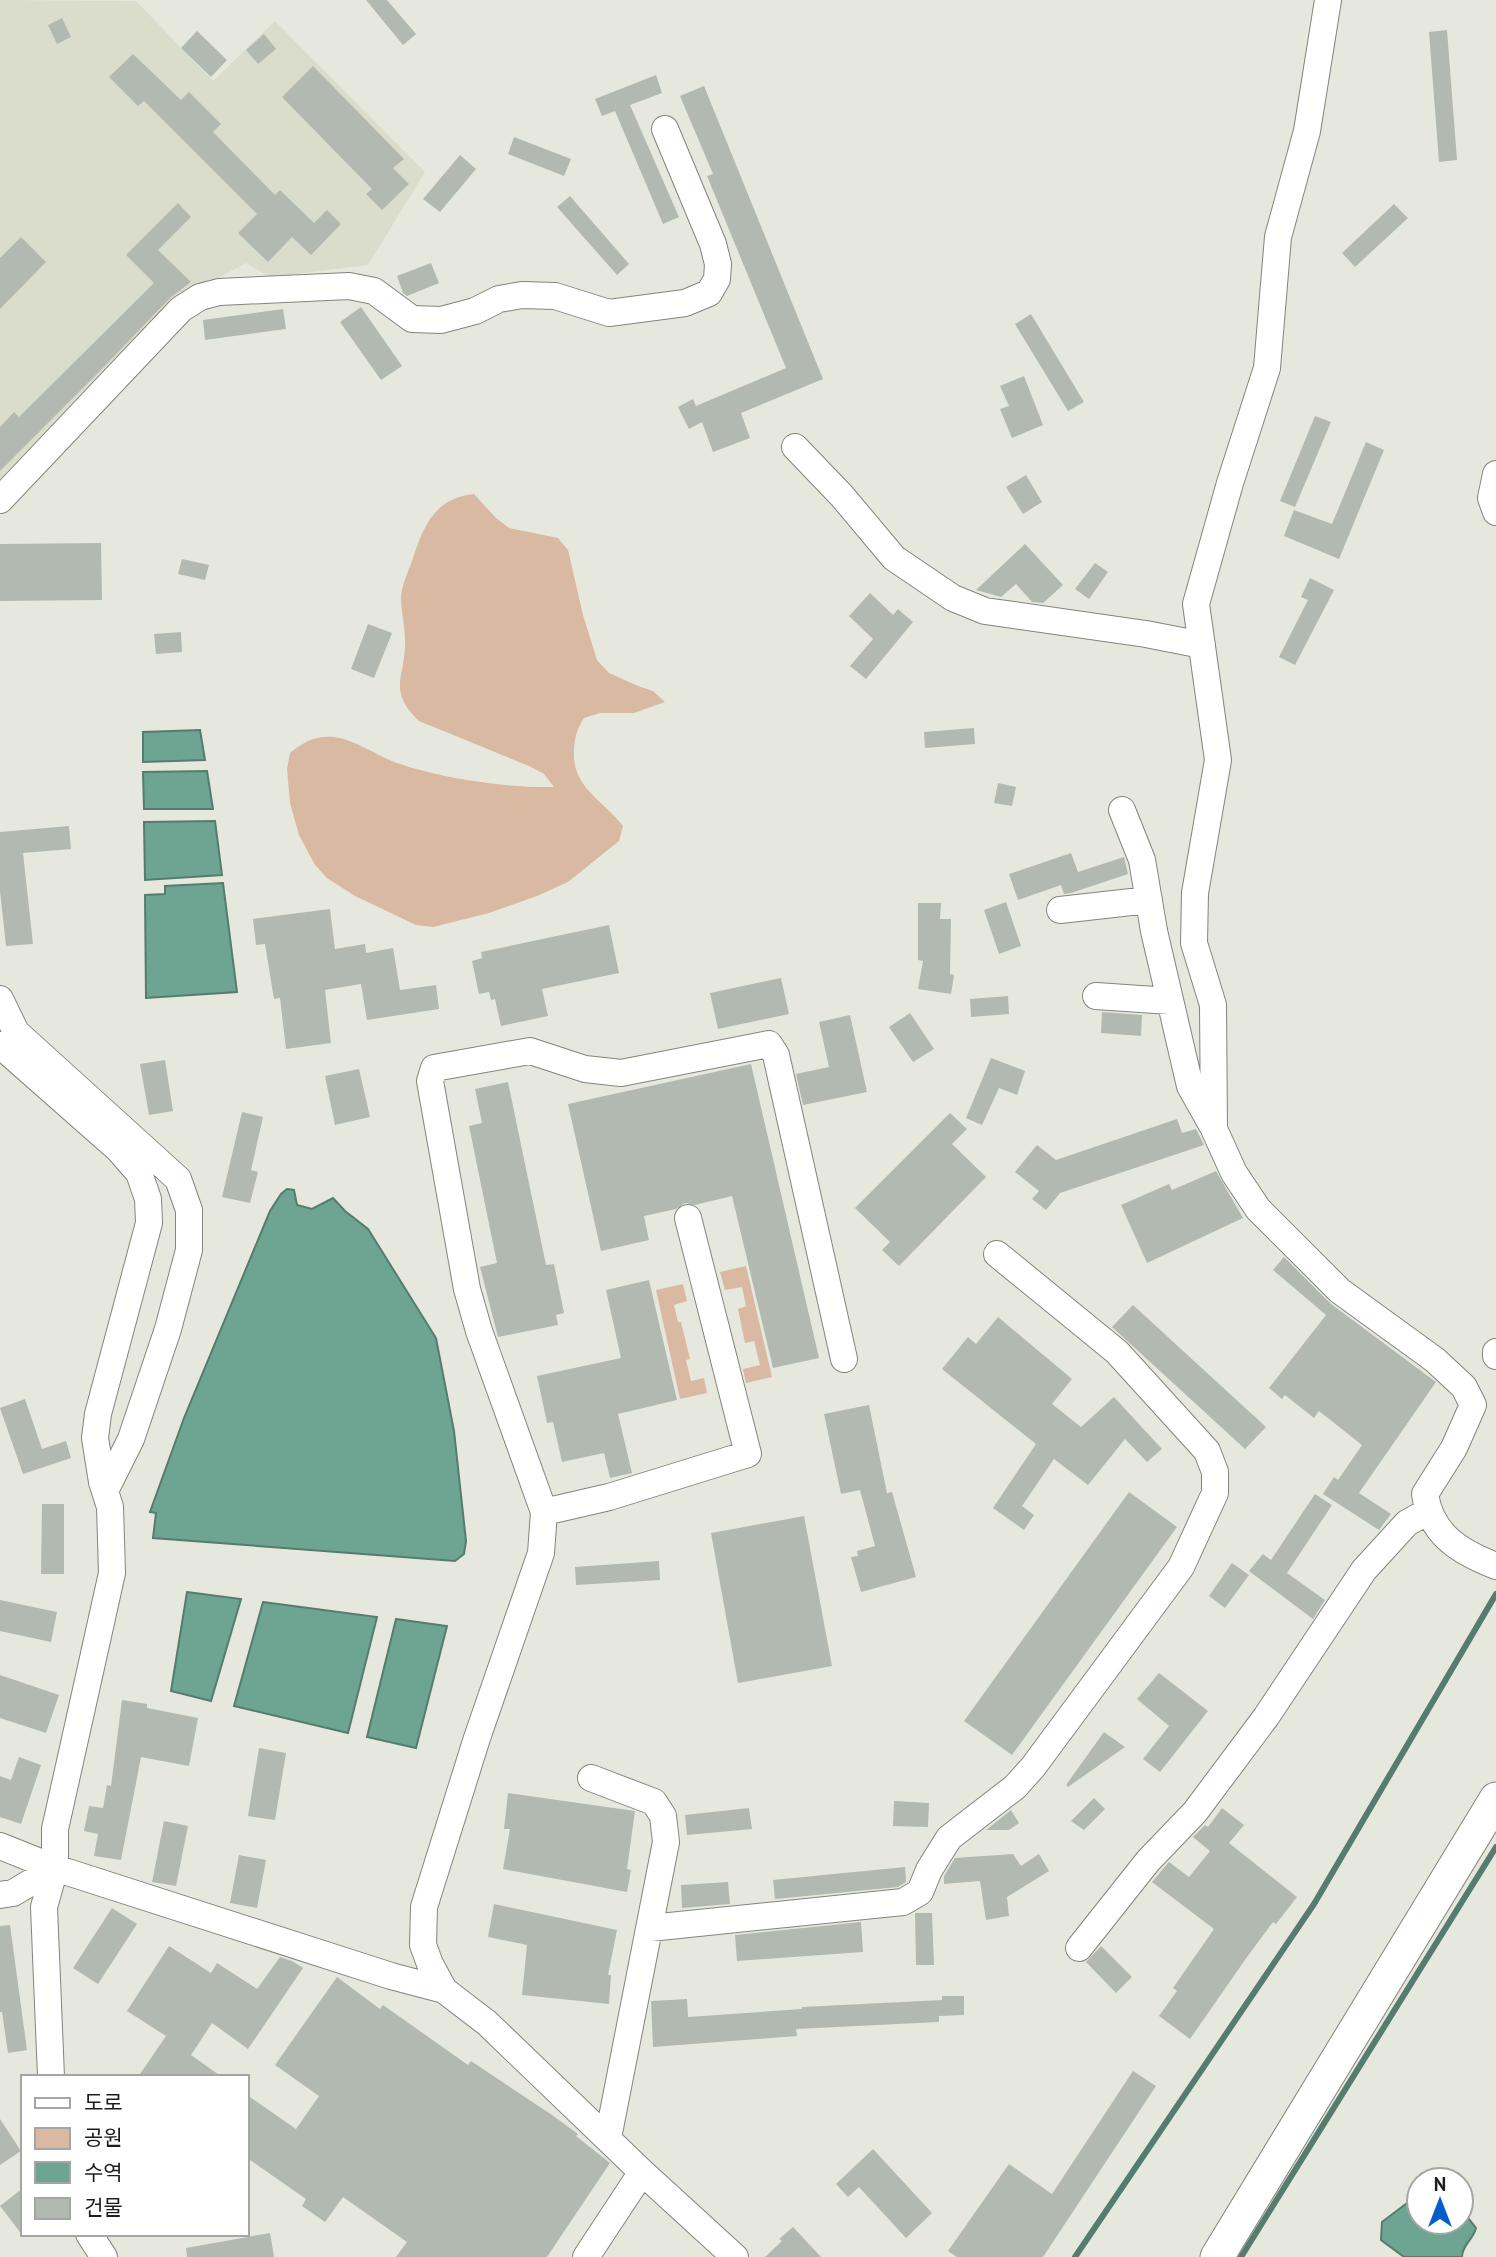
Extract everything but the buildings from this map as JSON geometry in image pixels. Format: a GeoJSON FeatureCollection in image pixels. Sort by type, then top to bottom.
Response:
{"type":"FeatureCollection","features":[{"type":"Feature","properties":{"kind":"main road"},"geometry":{"type":"LineString","coordinates":[[1217,2257],[1496,1799]]}},
{"type":"Feature","properties":{"kind":"street"},"geometry":{"type":"LineString","coordinates":[[1214,1129],[1213,1005],[1194,943],[1195,893],[1219,760],[1196,604],[1230,483],[1267,368],[1278,237],[1307,131],[1328,0]]}},
{"type":"Feature","properties":{"kind":"street"},"geometry":{"type":"LineString","coordinates":[[0,500],[181,309],[200,297],[219,292],[349,286],[374,290],[412,319],[441,320],[475,311],[499,299],[522,295],[555,296],[609,313],[685,303],[709,293],[717,279],[718,264],[713,244],[666,129]]}},
{"type":"Feature","properties":{"kind":"street"},"geometry":{"type":"LineString","coordinates":[[795,447],[842,496],[894,558],[953,598],[985,611],[1146,634],[1202,645]]}},
{"type":"Feature","properties":{"kind":"street"},"geometry":{"type":"LineString","coordinates":[[1496,474],[1490,498],[1496,512]]}},
{"type":"Feature","properties":{"kind":"street"},"geometry":{"type":"LineString","coordinates":[[1122,810],[1142,860],[1190,1086],[1234,1173],[1258,1209],[1340,1291],[1435,1360],[1464,1387],[1473,1405],[1454,1448],[1424,1494],[1427,1512],[1441,1533],[1456,1548],[1494,1565]]}},
{"type":"Feature","properties":{"kind":"street"},"geometry":{"type":"LineString","coordinates":[[1060,910],[1149,900]]}},
{"type":"Feature","properties":{"kind":"street"},"geometry":{"type":"LineString","coordinates":[[1096,996],[1170,1001]]}},
{"type":"Feature","properties":{"kind":"street"},"geometry":{"type":"LineString","coordinates":[[0,999],[16,1032],[178,1179],[189,1210],[189,1250],[168,1329],[131,1439],[105,1491]]}},
{"type":"Feature","properties":{"kind":"street"},"geometry":{"type":"LineString","coordinates":[[444,1990],[423,1945],[424,1907],[477,1738],[541,1553],[544,1512],[467,1289],[430,1081],[435,1068],[530,1051],[585,1069],[621,1073],[769,1044],[776,1055],[844,1359]]}},
{"type":"Feature","properties":{"kind":"street"},"geometry":{"type":"LineString","coordinates":[[0,1045],[118,1149],[139,1173],[148,1199],[149,1223],[142,1255],[98,1414],[95,1438],[110,1507],[112,1573],[55,1829],[55,1868],[44,1907],[51,2075]]}},
{"type":"Feature","properties":{"kind":"street"},"geometry":{"type":"LineString","coordinates":[[544,1512],[609,1497],[748,1454],[688,1218]]}},
{"type":"Feature","properties":{"kind":"street"},"geometry":{"type":"LineString","coordinates":[[650,1928],[903,1902],[920,1892],[929,1870],[948,1838],[1015,1787],[1033,1767],[1181,1567],[1215,1493],[1215,1472],[1208,1451],[1117,1352],[997,1254]]}},
{"type":"Feature","properties":{"kind":"street"},"geometry":{"type":"LineString","coordinates":[[1079,1948],[1148,1861],[1195,1812],[1250,1738],[1364,1570],[1407,1523],[1427,1512]]}},
{"type":"Feature","properties":{"kind":"street"},"geometry":{"type":"LineString","coordinates":[[591,1778],[654,1802],[663,1816],[666,1842],[608,2138]]}},
{"type":"Feature","properties":{"kind":"street"},"geometry":{"type":"LineString","coordinates":[[0,1846],[55,1868],[378,1972],[444,1990],[487,2023],[735,2257]]}},
{"type":"Feature","properties":{"kind":"street"},"geometry":{"type":"LineString","coordinates":[[0,1895],[13,1893],[55,1868]]}},
{"type":"Feature","properties":{"kind":"street"},"geometry":{"type":"LineString","coordinates":[[586,2257],[642,2172]]}},
{"type":"Feature","properties":{"kind":"street"},"geometry":{"type":"LineString","coordinates":[[90,2236],[104,2257]]}},
{"type":"Feature","properties":{"kind":"shaded area"},"geometry":{"type":"Polygon","coordinates":[[[0,0],[136,1],[213,81],[275,21],[425,172],[368,265],[270,277],[246,263],[179,299],[0,492],[0,0]]]}},
{"type":"Feature","properties":{"kind":"green space"},"geometry":{"type":"Polygon","coordinates":[[[474,494],[509,528],[558,538],[568,550],[597,660],[609,673],[653,691],[665,702],[634,713],[600,713],[584,718],[577,733],[574,762],[577,773],[590,792],[623,826],[619,841],[568,882],[489,913],[433,927],[416,925],[355,896],[327,878],[315,865],[299,835],[290,803],[287,769],[290,753],[300,746],[316,738],[334,737],[357,744],[394,762],[431,773],[494,784],[554,787],[544,774],[529,766],[419,721],[409,710],[400,691],[405,653],[401,597],[416,549],[426,526],[440,508],[449,501],[474,494]]]}},
{"type":"Feature","properties":{"kind":"green space"},"geometry":{"type":"Polygon","coordinates":[[[746,1266],[772,1377],[746,1383],[743,1369],[760,1365],[754,1341],[745,1343],[738,1309],[746,1306],[742,1287],[725,1290],[720,1272],[746,1266]]]}},
{"type":"Feature","properties":{"kind":"green space"},"geometry":{"type":"Polygon","coordinates":[[[683,1284],[687,1301],[674,1305],[690,1359],[686,1360],[691,1381],[704,1378],[707,1393],[680,1399],[656,1290],[683,1284]]]}},
{"type":"Feature","properties":{"kind":"water"},"geometry":{"type":"Polygon","coordinates":[[[200,730],[205,760],[143,762],[143,732],[200,730]]]}},
{"type":"Feature","properties":{"kind":"water"},"geometry":{"type":"Polygon","coordinates":[[[207,771],[213,809],[144,809],[143,772],[207,771]]]}},
{"type":"Feature","properties":{"kind":"water"},"geometry":{"type":"Polygon","coordinates":[[[215,821],[222,875],[145,880],[144,822],[215,821]]]}},
{"type":"Feature","properties":{"kind":"water"},"geometry":{"type":"Polygon","coordinates":[[[223,883],[237,992],[146,998],[145,895],[165,894],[165,886],[223,883]]]}},
{"type":"Feature","properties":{"kind":"water"},"geometry":{"type":"Polygon","coordinates":[[[287,1189],[294,1190],[297,1205],[312,1209],[333,1198],[368,1229],[436,1338],[454,1431],[466,1541],[464,1554],[455,1561],[153,1538],[156,1513],[150,1512],[184,1418],[270,1211],[287,1189]]]}},
{"type":"Feature","properties":{"kind":"water"},"geometry":{"type":"Polygon","coordinates":[[[187,1592],[241,1599],[211,1701],[171,1691],[187,1592]]]}},
{"type":"Feature","properties":{"kind":"water"},"geometry":{"type":"Polygon","coordinates":[[[263,1602],[377,1617],[348,1733],[234,1706],[263,1602]]]}},
{"type":"Feature","properties":{"kind":"water"},"geometry":{"type":"Polygon","coordinates":[[[396,1619],[447,1626],[416,1748],[367,1737],[396,1619]]]}},
{"type":"Feature","properties":{"kind":"water"},"geometry":{"type":"Polygon","coordinates":[[[1405,2205],[1405,2236],[1473,2236],[1462,2257],[1404,2257],[1381,2240],[1382,2222],[1405,2205]]]}},
{"type":"Feature","properties":{"kind":"waterway"},"geometry":{"type":"LineString","coordinates":[[1075,2257],[1314,1904],[1496,1594]]}},
{"type":"Feature","properties":{"kind":"waterway"},"geometry":{"type":"LineString","coordinates":[[1241,2257],[1496,1847]]}}]}
